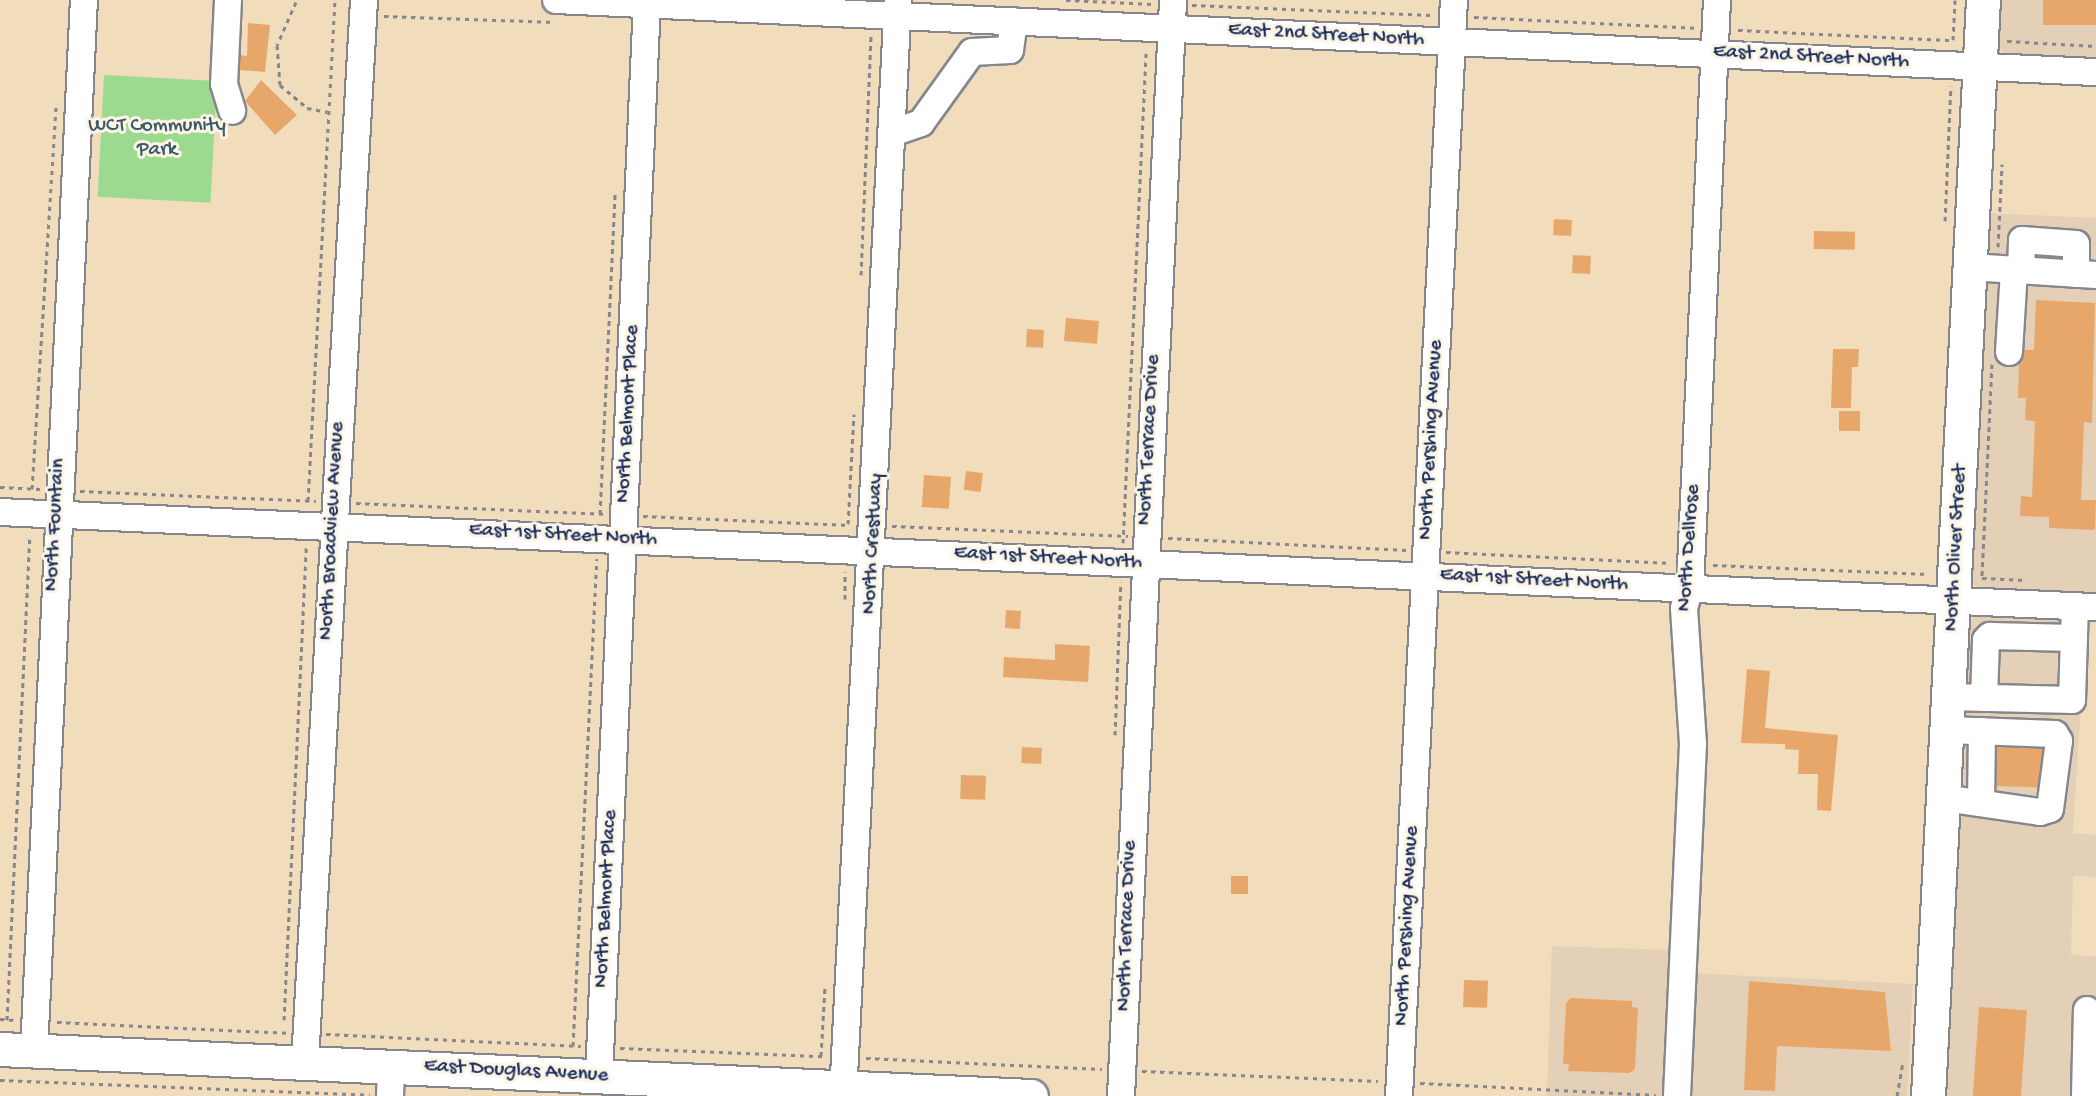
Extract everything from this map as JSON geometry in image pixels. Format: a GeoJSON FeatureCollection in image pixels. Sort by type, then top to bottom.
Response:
{"type":"FeatureCollection","features":[{"type":"Feature","properties":{"kind":"main road","name":"North Oliver Street"},"geometry":{"type":"LineString","coordinates":[[1928,1096],[1983,0]]}},
{"type":"Feature","properties":{"kind":"main road","name":"East Douglas Avenue"},"geometry":{"type":"LineString","coordinates":[[0,1049],[305,1062],[378,1088],[598,1076],[844,1092],[1031,1096]]}},
{"type":"Feature","properties":{"kind":"street","name":"North Fountain"},"geometry":{"type":"LineString","coordinates":[[34,1051],[57,502],[84,0]]}},
{"type":"Feature","properties":{"kind":"street"},"geometry":{"type":"LineString","coordinates":[[228,0],[224,84],[232,111]]}},
{"type":"Feature","properties":{"kind":"street","name":"North Broadview Avenue"},"geometry":{"type":"LineString","coordinates":[[305,1062],[364,0]]}},
{"type":"Feature","properties":{"kind":"street","name":"East 2nd Street North"},"geometry":{"type":"LineString","coordinates":[[556,0],[898,8],[1014,21],[1162,13],[1452,42],[1715,41],[1980,66],[2096,72]]}},
{"type":"Feature","properties":{"kind":"street","name":"North Dellrose"},"geometry":{"type":"LineString","coordinates":[[1677,1096],[1693,744],[1684,608],[1690,576],[1717,0]]}},
{"type":"Feature","properties":{"kind":"street","name":"North Belmont Place"},"geometry":{"type":"LineString","coordinates":[[598,1076],[623,527],[636,2]]}},
{"type":"Feature","properties":{"kind":"street","name":"North Crestway"},"geometry":{"type":"LineString","coordinates":[[844,1092],[873,551],[898,8]]}},
{"type":"Feature","properties":{"kind":"street","name":"North Pershing Avenue"},"geometry":{"type":"LineString","coordinates":[[1399,1096],[1453,8]]}},
{"type":"Feature","properties":{"kind":"street","name":"North Terrace Drive"},"geometry":{"type":"LineString","coordinates":[[1121,1096],[1134,536],[1162,13]]}},
{"type":"Feature","properties":{"kind":"street"},"geometry":{"type":"LineString","coordinates":[[892,133],[921,123],[972,52],[1010,50],[1014,21]]}},
{"type":"Feature","properties":{"kind":"street"},"geometry":{"type":"LineString","coordinates":[[1970,267],[2086,275]]}},
{"type":"Feature","properties":{"kind":"street"},"geometry":{"type":"LineString","coordinates":[[2009,352],[2017,270]]}},
{"type":"Feature","properties":{"kind":"street","name":"East 1st Street North"},"geometry":{"type":"LineString","coordinates":[[0,512],[57,502],[623,527],[873,551],[1133,563],[1426,563],[1690,576],[1954,600],[2086,606]]}},
{"type":"Feature","properties":{"kind":"street"},"geometry":{"type":"LineString","coordinates":[[1949,697],[2072,700],[2074,638],[2086,606]]}},
{"type":"Feature","properties":{"kind":"street"},"geometry":{"type":"LineString","coordinates":[[1984,698],[1986,640],[2074,638]]}},
{"type":"Feature","properties":{"kind":"street"},"geometry":{"type":"LineString","coordinates":[[1944,798],[2050,809],[2059,741],[2055,734],[1947,730]]}},
{"type":"Feature","properties":{"kind":"street"},"geometry":{"type":"LineString","coordinates":[[1982,731],[1982,803]]}},
{"type":"Feature","properties":{"kind":"street"},"geometry":{"type":"LineString","coordinates":[[2085,1096],[2087,1010]]}},
{"type":"Feature","properties":{"kind":"path"},"geometry":{"type":"LineString","coordinates":[[1053,0],[1162,13],[1453,8],[1715,41],[1953,40],[1955,0]]}},
{"type":"Feature","properties":{"kind":"path"},"geometry":{"type":"LineString","coordinates":[[296,2],[276,45],[280,85],[307,108],[328,112]]}},
{"type":"Feature","properties":{"kind":"path"},"geometry":{"type":"LineString","coordinates":[[1114,746],[1133,563],[1162,13]]}},
{"type":"Feature","properties":{"kind":"path"},"geometry":{"type":"LineString","coordinates":[[2007,41],[2096,46]]}},
{"type":"Feature","properties":{"kind":"path"},"geometry":{"type":"LineString","coordinates":[[0,487],[57,502],[623,527],[874,526],[1134,536],[1426,563],[1690,576],[1929,574]]}},
{"type":"Feature","properties":{"kind":"path"},"geometry":{"type":"LineString","coordinates":[[0,1080],[378,1088],[377,1095]]}},
{"type":"Feature","properties":{"kind":"shaded area"},"geometry":{"type":"Polygon","coordinates":[[[1997,0],[2096,0],[2096,60],[2003,53],[1995,37],[1997,0]]]}},
{"type":"Feature","properties":{"kind":"shaded area"},"geometry":{"type":"Polygon","coordinates":[[[1985,213],[2096,218],[2096,598],[1984,592],[1969,581],[1985,213]]]}},
{"type":"Feature","properties":{"kind":"shaded area"},"geometry":{"type":"Polygon","coordinates":[[[1976,614],[2086,622],[2073,833],[2096,835],[2096,877],[2073,876],[2071,955],[2096,956],[2096,1096],[1946,1096],[1968,627],[1976,614]]]}},
{"type":"Feature","properties":{"kind":"shaded area"},"geometry":{"type":"Polygon","coordinates":[[[1552,946],[1669,950],[1664,1096],[1547,1096],[1552,946]]]}},
{"type":"Feature","properties":{"kind":"shaded area"},"geometry":{"type":"Polygon","coordinates":[[[1690,973],[1913,984],[1907,1096],[1693,1096],[1687,1088],[1690,973]]]}},
{"type":"Feature","properties":{"kind":"green space","name":"WCT Community Park"},"geometry":{"type":"Polygon","coordinates":[[[104,75],[217,81],[210,203],[98,197],[104,75]]]}},
{"type":"Feature","properties":{"kind":"building"},"geometry":{"type":"Polygon","coordinates":[[[2043,0],[2096,0],[2096,25],[2043,25],[2043,0]]]}},
{"type":"Feature","properties":{"kind":"building"},"geometry":{"type":"Polygon","coordinates":[[[248,23],[270,25],[265,72],[240,70],[240,55],[247,56],[248,23]]]}},
{"type":"Feature","properties":{"kind":"building"},"geometry":{"type":"Polygon","coordinates":[[[261,80],[297,115],[275,135],[245,101],[261,80]]]}},
{"type":"Feature","properties":{"kind":"building"},"geometry":{"type":"Polygon","coordinates":[[[1554,219],[1572,220],[1571,236],[1553,235],[1554,219]]]}},
{"type":"Feature","properties":{"kind":"building"},"geometry":{"type":"Polygon","coordinates":[[[1814,231],[1855,232],[1855,250],[1814,249],[1814,231]]]}},
{"type":"Feature","properties":{"kind":"building"},"geometry":{"type":"Polygon","coordinates":[[[1573,255],[1591,256],[1590,274],[1572,273],[1573,255]]]}},
{"type":"Feature","properties":{"kind":"building"},"geometry":{"type":"Polygon","coordinates":[[[2036,300],[2095,303],[2092,423],[2084,422],[2081,500],[2096,500],[2095,530],[2049,528],[2049,517],[2020,516],[2021,496],[2032,497],[2035,421],[2025,420],[2026,398],[2018,398],[2019,363],[2024,350],[2034,350],[2036,300]]]}},
{"type":"Feature","properties":{"kind":"building"},"geometry":{"type":"Polygon","coordinates":[[[1066,318],[1099,321],[1097,344],[1064,341],[1066,318]]]}},
{"type":"Feature","properties":{"kind":"building"},"geometry":{"type":"Polygon","coordinates":[[[1027,329],[1044,330],[1043,348],[1026,347],[1027,329]]]}},
{"type":"Feature","properties":{"kind":"building"},"geometry":{"type":"Polygon","coordinates":[[[1833,349],[1859,349],[1858,367],[1852,367],[1851,408],[1831,408],[1833,349]]]}},
{"type":"Feature","properties":{"kind":"building"},"geometry":{"type":"Polygon","coordinates":[[[1839,411],[1860,411],[1860,431],[1839,431],[1839,411]]]}},
{"type":"Feature","properties":{"kind":"building"},"geometry":{"type":"Polygon","coordinates":[[[966,471],[983,473],[981,492],[964,490],[966,471]]]}},
{"type":"Feature","properties":{"kind":"building"},"geometry":{"type":"Polygon","coordinates":[[[924,475],[951,477],[949,509],[922,507],[924,475]]]}},
{"type":"Feature","properties":{"kind":"building"},"geometry":{"type":"Polygon","coordinates":[[[1006,610],[1021,611],[1020,629],[1005,628],[1006,610]]]}},
{"type":"Feature","properties":{"kind":"building"},"geometry":{"type":"Polygon","coordinates":[[[1055,644],[1090,646],[1088,682],[1003,677],[1004,657],[1055,660],[1055,644]]]}},
{"type":"Feature","properties":{"kind":"building"},"geometry":{"type":"Polygon","coordinates":[[[1747,669],[1770,671],[1765,728],[1838,735],[1831,811],[1817,810],[1818,774],[1798,774],[1799,750],[1785,749],[1785,744],[1741,743],[1747,669]]]}},
{"type":"Feature","properties":{"kind":"building"},"geometry":{"type":"Polygon","coordinates":[[[1022,747],[1042,748],[1041,764],[1021,763],[1022,747]]]}},
{"type":"Feature","properties":{"kind":"building"},"geometry":{"type":"Polygon","coordinates":[[[1997,747],[2043,749],[2042,788],[1996,786],[1997,747]]]}},
{"type":"Feature","properties":{"kind":"building"},"geometry":{"type":"Polygon","coordinates":[[[961,775],[986,776],[985,800],[960,799],[961,775]]]}},
{"type":"Feature","properties":{"kind":"building"},"geometry":{"type":"Polygon","coordinates":[[[1231,876],[1248,876],[1248,894],[1231,894],[1231,876]]]}},
{"type":"Feature","properties":{"kind":"building"},"geometry":{"type":"Polygon","coordinates":[[[1464,980],[1488,981],[1487,1008],[1463,1007],[1464,980]]]}},
{"type":"Feature","properties":{"kind":"building"},"geometry":{"type":"Polygon","coordinates":[[[1749,981],[1885,992],[1891,1051],[1777,1046],[1775,1091],[1744,1090],[1749,981]]]}},
{"type":"Feature","properties":{"kind":"building"},"geometry":{"type":"Polygon","coordinates":[[[1571,998],[1632,1001],[1632,1007],[1638,1008],[1635,1069],[1629,1073],[1568,1071],[1569,1064],[1563,1064],[1566,1003],[1571,998]]]}},
{"type":"Feature","properties":{"kind":"building"},"geometry":{"type":"Polygon","coordinates":[[[1979,1007],[2027,1010],[2021,1096],[1973,1096],[1979,1007]]]}}]}
